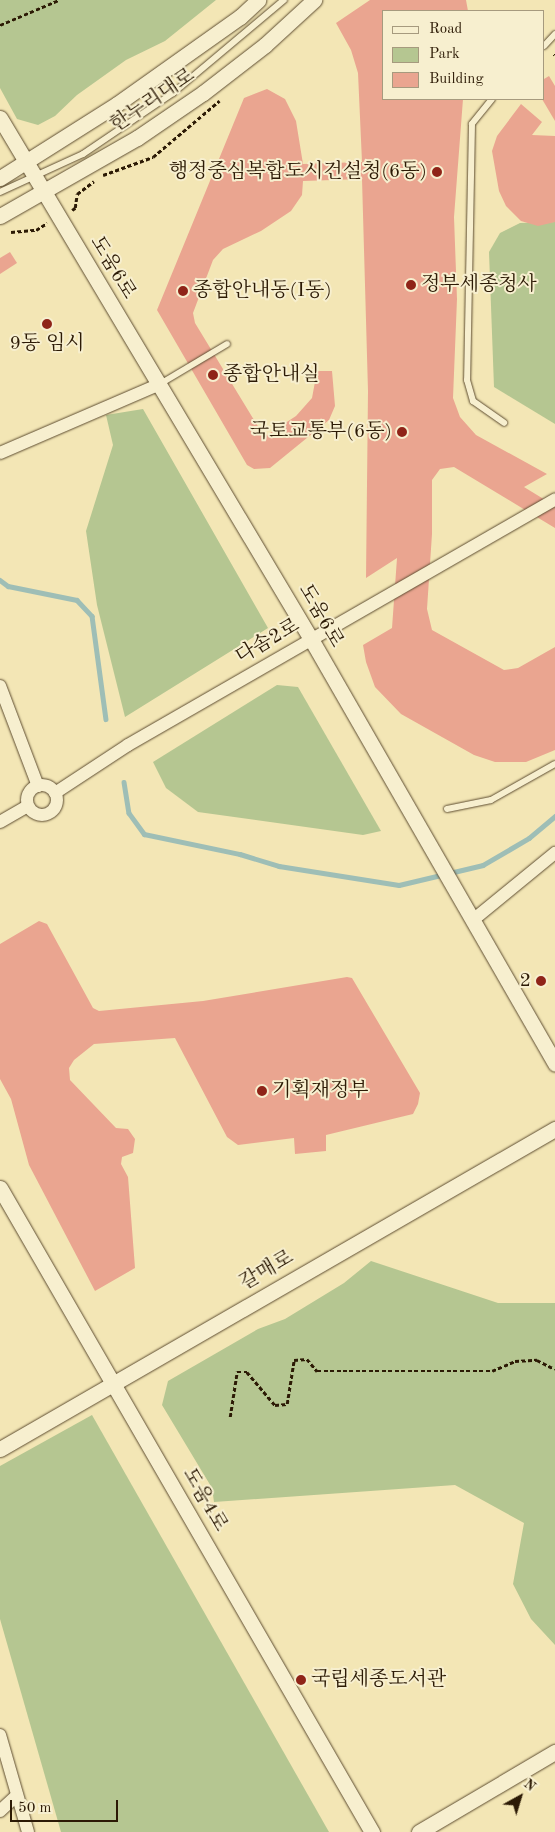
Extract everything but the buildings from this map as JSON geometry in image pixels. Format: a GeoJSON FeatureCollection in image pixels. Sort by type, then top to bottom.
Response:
{"type":"FeatureCollection","features":[{"type":"Feature","properties":{"kind":"street","name":"한누리대로"},"geometry":{"type":"LineString","coordinates":[[0,178],[117,104],[240,17],[258,0]]}},
{"type":"Feature","properties":{"kind":"street","name":"한누리대로"},"geometry":{"type":"LineString","coordinates":[[0,216],[137,138],[202,93],[265,45],[314,0]]}},
{"type":"Feature","properties":{"kind":"street","name":"도움6로"},"geometry":{"type":"LineString","coordinates":[[0,118],[28,162],[43,193],[160,384],[311,640],[555,1064]]}},
{"type":"Feature","properties":{"kind":"street"},"geometry":{"type":"LineString","coordinates":[[0,453],[160,384]]}},
{"type":"Feature","properties":{"kind":"street","name":"다솜2로"},"geometry":{"type":"LineString","coordinates":[[55,793],[128,746],[555,498]]}},
{"type":"Feature","properties":{"kind":"street"},"geometry":{"type":"LineString","coordinates":[[0,686],[38,786]]}},
{"type":"Feature","properties":{"kind":"street"},"geometry":{"type":"LineString","coordinates":[[38,786],[48,787],[55,793],[57,802],[49,814],[35,813],[28,806],[28,796],[38,786]]}},
{"type":"Feature","properties":{"kind":"street"},"geometry":{"type":"LineString","coordinates":[[0,822],[28,806]]}},
{"type":"Feature","properties":{"kind":"street"},"geometry":{"type":"LineString","coordinates":[[473,920],[555,853]]}},
{"type":"Feature","properties":{"kind":"street","name":"갈매로"},"geometry":{"type":"LineString","coordinates":[[0,1450],[114,1382],[555,1129]]}},
{"type":"Feature","properties":{"kind":"street","name":"도움4로"},"geometry":{"type":"LineString","coordinates":[[0,1188],[114,1382],[372,1832]]}},
{"type":"Feature","properties":{"kind":"street"},"geometry":{"type":"LineString","coordinates":[[0,1735],[28,1832]]}},
{"type":"Feature","properties":{"kind":"street"},"geometry":{"type":"LineString","coordinates":[[419,1832],[555,1752]]}},
{"type":"Feature","properties":{"kind":"street"},"geometry":{"type":"LineString","coordinates":[[0,1811],[17,1794]]}},
{"type":"Feature","properties":{"kind":"lane"},"geometry":{"type":"LineString","coordinates":[[0,192],[83,154],[173,93],[284,0]]}},
{"type":"Feature","properties":{"kind":"lane"},"geometry":{"type":"LineString","coordinates":[[545,45],[555,34]]}},
{"type":"Feature","properties":{"kind":"lane"},"geometry":{"type":"LineString","coordinates":[[491,100],[472,124],[467,380],[473,401],[504,424]]}},
{"type":"Feature","properties":{"kind":"lane"},"geometry":{"type":"LineString","coordinates":[[160,384],[227,344]]}},
{"type":"Feature","properties":{"kind":"lane"},"geometry":{"type":"LineString","coordinates":[[447,810],[491,800],[555,764]]}},
{"type":"Feature","properties":{"kind":"path"},"geometry":{"type":"LineString","coordinates":[[0,25],[59,0]]}},
{"type":"Feature","properties":{"kind":"path"},"geometry":{"type":"LineString","coordinates":[[230,1417],[237,1372],[247,1372],[275,1405],[287,1404],[294,1360],[307,1359],[317,1371],[492,1371],[515,1361],[537,1360],[555,1369]]}},
{"type":"Feature","properties":{"kind":"green space"},"geometry":{"type":"Polygon","coordinates":[[[0,0],[216,0],[165,41],[126,60],[77,95],[55,116],[38,125],[17,119],[0,88],[0,0]]]}},
{"type":"Feature","properties":{"kind":"green space"},"geometry":{"type":"Polygon","coordinates":[[[555,222],[555,424],[494,387],[489,252],[500,233],[520,223],[555,222]]]}},
{"type":"Feature","properties":{"kind":"green space"},"geometry":{"type":"Polygon","coordinates":[[[143,409],[268,628],[125,717],[97,605],[86,531],[113,445],[106,415],[143,409]]]}},
{"type":"Feature","properties":{"kind":"green space"},"geometry":{"type":"Polygon","coordinates":[[[277,685],[298,687],[381,831],[363,835],[198,812],[166,788],[153,762],[277,685]]]}},
{"type":"Feature","properties":{"kind":"green space"},"geometry":{"type":"Polygon","coordinates":[[[371,1261],[498,1303],[555,1303],[555,1645],[531,1619],[513,1584],[524,1523],[455,1485],[214,1502],[212,1488],[162,1405],[168,1381],[258,1329],[285,1319],[344,1283],[371,1261]]]}},
{"type":"Feature","properties":{"kind":"green space"},"geometry":{"type":"Polygon","coordinates":[[[92,1415],[329,1832],[61,1832],[0,1619],[0,1466],[92,1415]]]}},
{"type":"Feature","properties":{"kind":"waterway"},"geometry":{"type":"LineString","coordinates":[[0,580],[8,586],[77,600],[92,616],[106,719]]}},
{"type":"Feature","properties":{"kind":"waterway"},"geometry":{"type":"LineString","coordinates":[[124,782],[129,813],[144,834],[240,854],[279,866],[399,885],[483,865],[529,838],[555,816]]}},
{"type":"Feature","properties":{"kind":"place","name":"행정중심복합도시건설청(6동)"},"geometry":{"type":"Point","coordinates":[437,172]}},
{"type":"Feature","properties":{"kind":"place","name":"정부세종청사"},"geometry":{"type":"Point","coordinates":[411,285]}},
{"type":"Feature","properties":{"kind":"place","name":"종합안내동(I동)"},"geometry":{"type":"Point","coordinates":[183,291]}},
{"type":"Feature","properties":{"kind":"place","name":"9동 임시"},"geometry":{"type":"Point","coordinates":[47,324]}},
{"type":"Feature","properties":{"kind":"place","name":"종합안내실"},"geometry":{"type":"Point","coordinates":[213,375]}},
{"type":"Feature","properties":{"kind":"place","name":"국토교통부(6동)"},"geometry":{"type":"Point","coordinates":[402,432]}},
{"type":"Feature","properties":{"kind":"place","name":"2"},"geometry":{"type":"Point","coordinates":[541,981]}},
{"type":"Feature","properties":{"kind":"place","name":"기획재정부"},"geometry":{"type":"Point","coordinates":[262,1091]}},
{"type":"Feature","properties":{"kind":"place","name":"국립세종도서관"},"geometry":{"type":"Point","coordinates":[301,1680]}}]}
